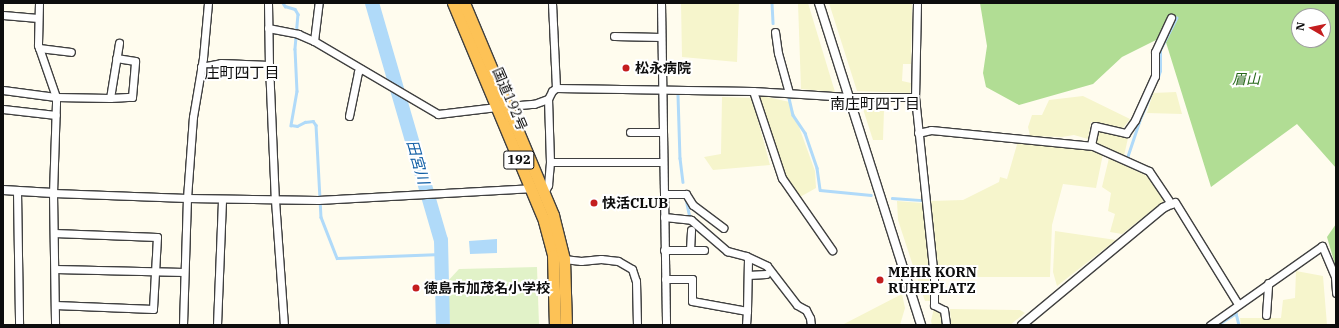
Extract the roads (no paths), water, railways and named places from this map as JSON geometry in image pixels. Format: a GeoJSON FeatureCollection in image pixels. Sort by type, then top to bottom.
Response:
{"type":"FeatureCollection","features":[{"type":"Feature","properties":{"kind":"highway","name":"国道192号"},"geometry":{"type":"LineString","coordinates":[[453,3],[544,193],[558,233],[564,259],[566,325]]}},
{"type":"Feature","properties":{"kind":"highway","name":"国道192号"},"geometry":{"type":"LineString","coordinates":[[464,3],[530,188],[544,221],[553,255],[556,325]]}},
{"type":"Feature","properties":{"kind":"street"},"geometry":{"type":"LineString","coordinates":[[39,3],[38,48],[56,97],[53,193],[55,325]]}},
{"type":"Feature","properties":{"kind":"street"},"geometry":{"type":"LineString","coordinates":[[183,325],[187,198],[193,117],[201,67],[208,3]]}},
{"type":"Feature","properties":{"kind":"street"},"geometry":{"type":"LineString","coordinates":[[268,3],[268,65],[275,200],[284,325]]}},
{"type":"Feature","properties":{"kind":"street"},"geometry":{"type":"LineString","coordinates":[[314,41],[319,3]]}},
{"type":"Feature","properties":{"kind":"street"},"geometry":{"type":"LineString","coordinates":[[552,3],[556,88]]}},
{"type":"Feature","properties":{"kind":"street"},"geometry":{"type":"LineString","coordinates":[[661,3],[666,325]]}},
{"type":"Feature","properties":{"kind":"street"},"geometry":{"type":"LineString","coordinates":[[819,3],[921,325]]}},
{"type":"Feature","properties":{"kind":"street"},"geometry":{"type":"LineString","coordinates":[[917,3],[914,97],[934,277],[934,305],[944,310],[946,325]]}},
{"type":"Feature","properties":{"kind":"street"},"geometry":{"type":"LineString","coordinates":[[3,15],[38,18]]}},
{"type":"Feature","properties":{"kind":"street"},"geometry":{"type":"LineString","coordinates":[[1091,145],[1095,126],[1126,133],[1135,120],[1155,76],[1155,52],[1171,18]]}},
{"type":"Feature","properties":{"kind":"street"},"geometry":{"type":"LineString","coordinates":[[268,28],[297,33],[314,41],[438,114],[534,104],[548,99]]}},
{"type":"Feature","properties":{"kind":"street"},"geometry":{"type":"LineString","coordinates":[[775,32],[778,53],[789,93]]}},
{"type":"Feature","properties":{"kind":"street"},"geometry":{"type":"LineString","coordinates":[[614,36],[662,37]]}},
{"type":"Feature","properties":{"kind":"street"},"geometry":{"type":"LineString","coordinates":[[110,98],[119,43]]}},
{"type":"Feature","properties":{"kind":"street"},"geometry":{"type":"LineString","coordinates":[[38,48],[71,52]]}},
{"type":"Feature","properties":{"kind":"street"},"geometry":{"type":"LineString","coordinates":[[3,90],[56,97],[132,97],[136,61],[116,58]]}},
{"type":"Feature","properties":{"kind":"street"},"geometry":{"type":"LineString","coordinates":[[201,67],[221,63],[268,65]]}},
{"type":"Feature","properties":{"kind":"street"},"geometry":{"type":"LineString","coordinates":[[349,116],[358,72],[361,69]]}},
{"type":"Feature","properties":{"kind":"street"},"geometry":{"type":"LineString","coordinates":[[544,193],[548,185],[550,162],[548,99],[552,91],[556,88],[753,91],[849,97],[914,97]]}},
{"type":"Feature","properties":{"kind":"street"},"geometry":{"type":"LineString","coordinates":[[753,91],[782,178],[832,250]]}},
{"type":"Feature","properties":{"kind":"street"},"geometry":{"type":"LineString","coordinates":[[3,109],[56,115]]}},
{"type":"Feature","properties":{"kind":"street"},"geometry":{"type":"LineString","coordinates":[[918,133],[931,130],[1091,145],[1149,171],[1171,204]]}},
{"type":"Feature","properties":{"kind":"street"},"geometry":{"type":"LineString","coordinates":[[630,132],[663,132]]}},
{"type":"Feature","properties":{"kind":"street"},"geometry":{"type":"LineString","coordinates":[[550,162],[663,162]]}},
{"type":"Feature","properties":{"kind":"street"},"geometry":{"type":"LineString","coordinates":[[3,190],[187,198],[275,200],[530,188]]}},
{"type":"Feature","properties":{"kind":"street"},"geometry":{"type":"LineString","coordinates":[[17,191],[19,325]]}},
{"type":"Feature","properties":{"kind":"street"},"geometry":{"type":"LineString","coordinates":[[664,194],[686,194],[693,205],[723,228]]}},
{"type":"Feature","properties":{"kind":"street"},"geometry":{"type":"LineString","coordinates":[[217,325],[222,199]]}},
{"type":"Feature","properties":{"kind":"street"},"geometry":{"type":"LineString","coordinates":[[1022,325],[1163,208],[1175,202],[1238,304]]}},
{"type":"Feature","properties":{"kind":"street"},"geometry":{"type":"LineString","coordinates":[[664,217],[691,220],[727,251],[767,266],[797,305],[806,310],[810,318],[811,325]]}},
{"type":"Feature","properties":{"kind":"street"},"geometry":{"type":"LineString","coordinates":[[690,250],[692,230]]}},
{"type":"Feature","properties":{"kind":"street"},"geometry":{"type":"LineString","coordinates":[[54,233],[157,237],[153,309],[55,305]]}},
{"type":"Feature","properties":{"kind":"street"},"geometry":{"type":"LineString","coordinates":[[1210,325],[1322,246],[1335,277],[1336,293]]}},
{"type":"Feature","properties":{"kind":"street"},"geometry":{"type":"LineString","coordinates":[[664,250],[704,250]]}},
{"type":"Feature","properties":{"kind":"street"},"geometry":{"type":"LineString","coordinates":[[746,325],[748,258]]}},
{"type":"Feature","properties":{"kind":"street"},"geometry":{"type":"LineString","coordinates":[[564,259],[580,261],[601,259],[618,261],[632,269],[636,281],[638,325]]}},
{"type":"Feature","properties":{"kind":"street"},"geometry":{"type":"LineString","coordinates":[[55,269],[184,272]]}},
{"type":"Feature","properties":{"kind":"street"},"geometry":{"type":"LineString","coordinates":[[748,275],[766,274]]}},
{"type":"Feature","properties":{"kind":"street"},"geometry":{"type":"LineString","coordinates":[[665,279],[692,279],[692,301],[747,311]]}},
{"type":"Feature","properties":{"kind":"street"},"geometry":{"type":"LineString","coordinates":[[1266,315],[1268,283]]}},
{"type":"Feature","properties":{"kind":"water"},"geometry":{"type":"Polygon","coordinates":[[[497,239],[497,253],[470,254],[469,241],[497,239]]]}},
{"type":"Feature","properties":{"kind":"waterway"},"geometry":{"type":"LineString","coordinates":[[283,3],[285,6],[295,9],[298,14],[295,49],[297,91],[291,125],[297,126],[305,122],[313,121],[316,125],[321,217],[337,258],[441,254]]}},
{"type":"Feature","properties":{"kind":"waterway","name":"田宮川"},"geometry":{"type":"LineString","coordinates":[[372,3],[441,240],[443,325]]}},
{"type":"Feature","properties":{"kind":"waterway"},"geometry":{"type":"LineString","coordinates":[[772,3],[773,23]]}},
{"type":"Feature","properties":{"kind":"waterway"},"geometry":{"type":"LineString","coordinates":[[1158,77],[1160,71],[1160,50],[1176,18]]}},
{"type":"Feature","properties":{"kind":"waterway"},"geometry":{"type":"LineString","coordinates":[[1127,158],[1140,119],[1151,93]]}},
{"type":"Feature","properties":{"kind":"waterway"},"geometry":{"type":"LineString","coordinates":[[678,95],[680,158],[683,182]]}},
{"type":"Feature","properties":{"kind":"waterway"},"geometry":{"type":"LineString","coordinates":[[789,98],[793,115],[805,133],[817,168],[820,190],[871,195]]}},
{"type":"Feature","properties":{"kind":"waterway"},"geometry":{"type":"LineString","coordinates":[[892,198],[922,200]]}},
{"type":"Feature","properties":{"kind":"waterway"},"geometry":{"type":"LineString","coordinates":[[686,199],[690,218]]}},
{"type":"Feature","properties":{"kind":"waterway"},"geometry":{"type":"LineString","coordinates":[[1217,325],[1236,313],[1239,325]]}},
{"type":"Feature","properties":{"kind":"place","name":"松永病院"},"geometry":{"type":"Point","coordinates":[626,68]}},
{"type":"Feature","properties":{"kind":"place","name":"快活CLUB"},"geometry":{"type":"Point","coordinates":[594,203]}},
{"type":"Feature","properties":{"kind":"place","name":"MEHR KORN RUHEPLATZ"},"geometry":{"type":"Point","coordinates":[880,280]}},
{"type":"Feature","properties":{"kind":"place","name":"徳島市加茂名小学校"},"geometry":{"type":"Point","coordinates":[416,288]}},
{"type":"Feature","properties":{"kind":"district","name":"庄町四丁目"},"geometry":{"type":"Point","coordinates":[242,73]}},
{"type":"Feature","properties":{"kind":"district","name":"南庄町四丁目"},"geometry":{"type":"Point","coordinates":[875,104]}},
{"type":"Feature","properties":{"kind":"park label","name":"眉山"},"geometry":{"type":"Point","coordinates":[1246,79]}}]}
